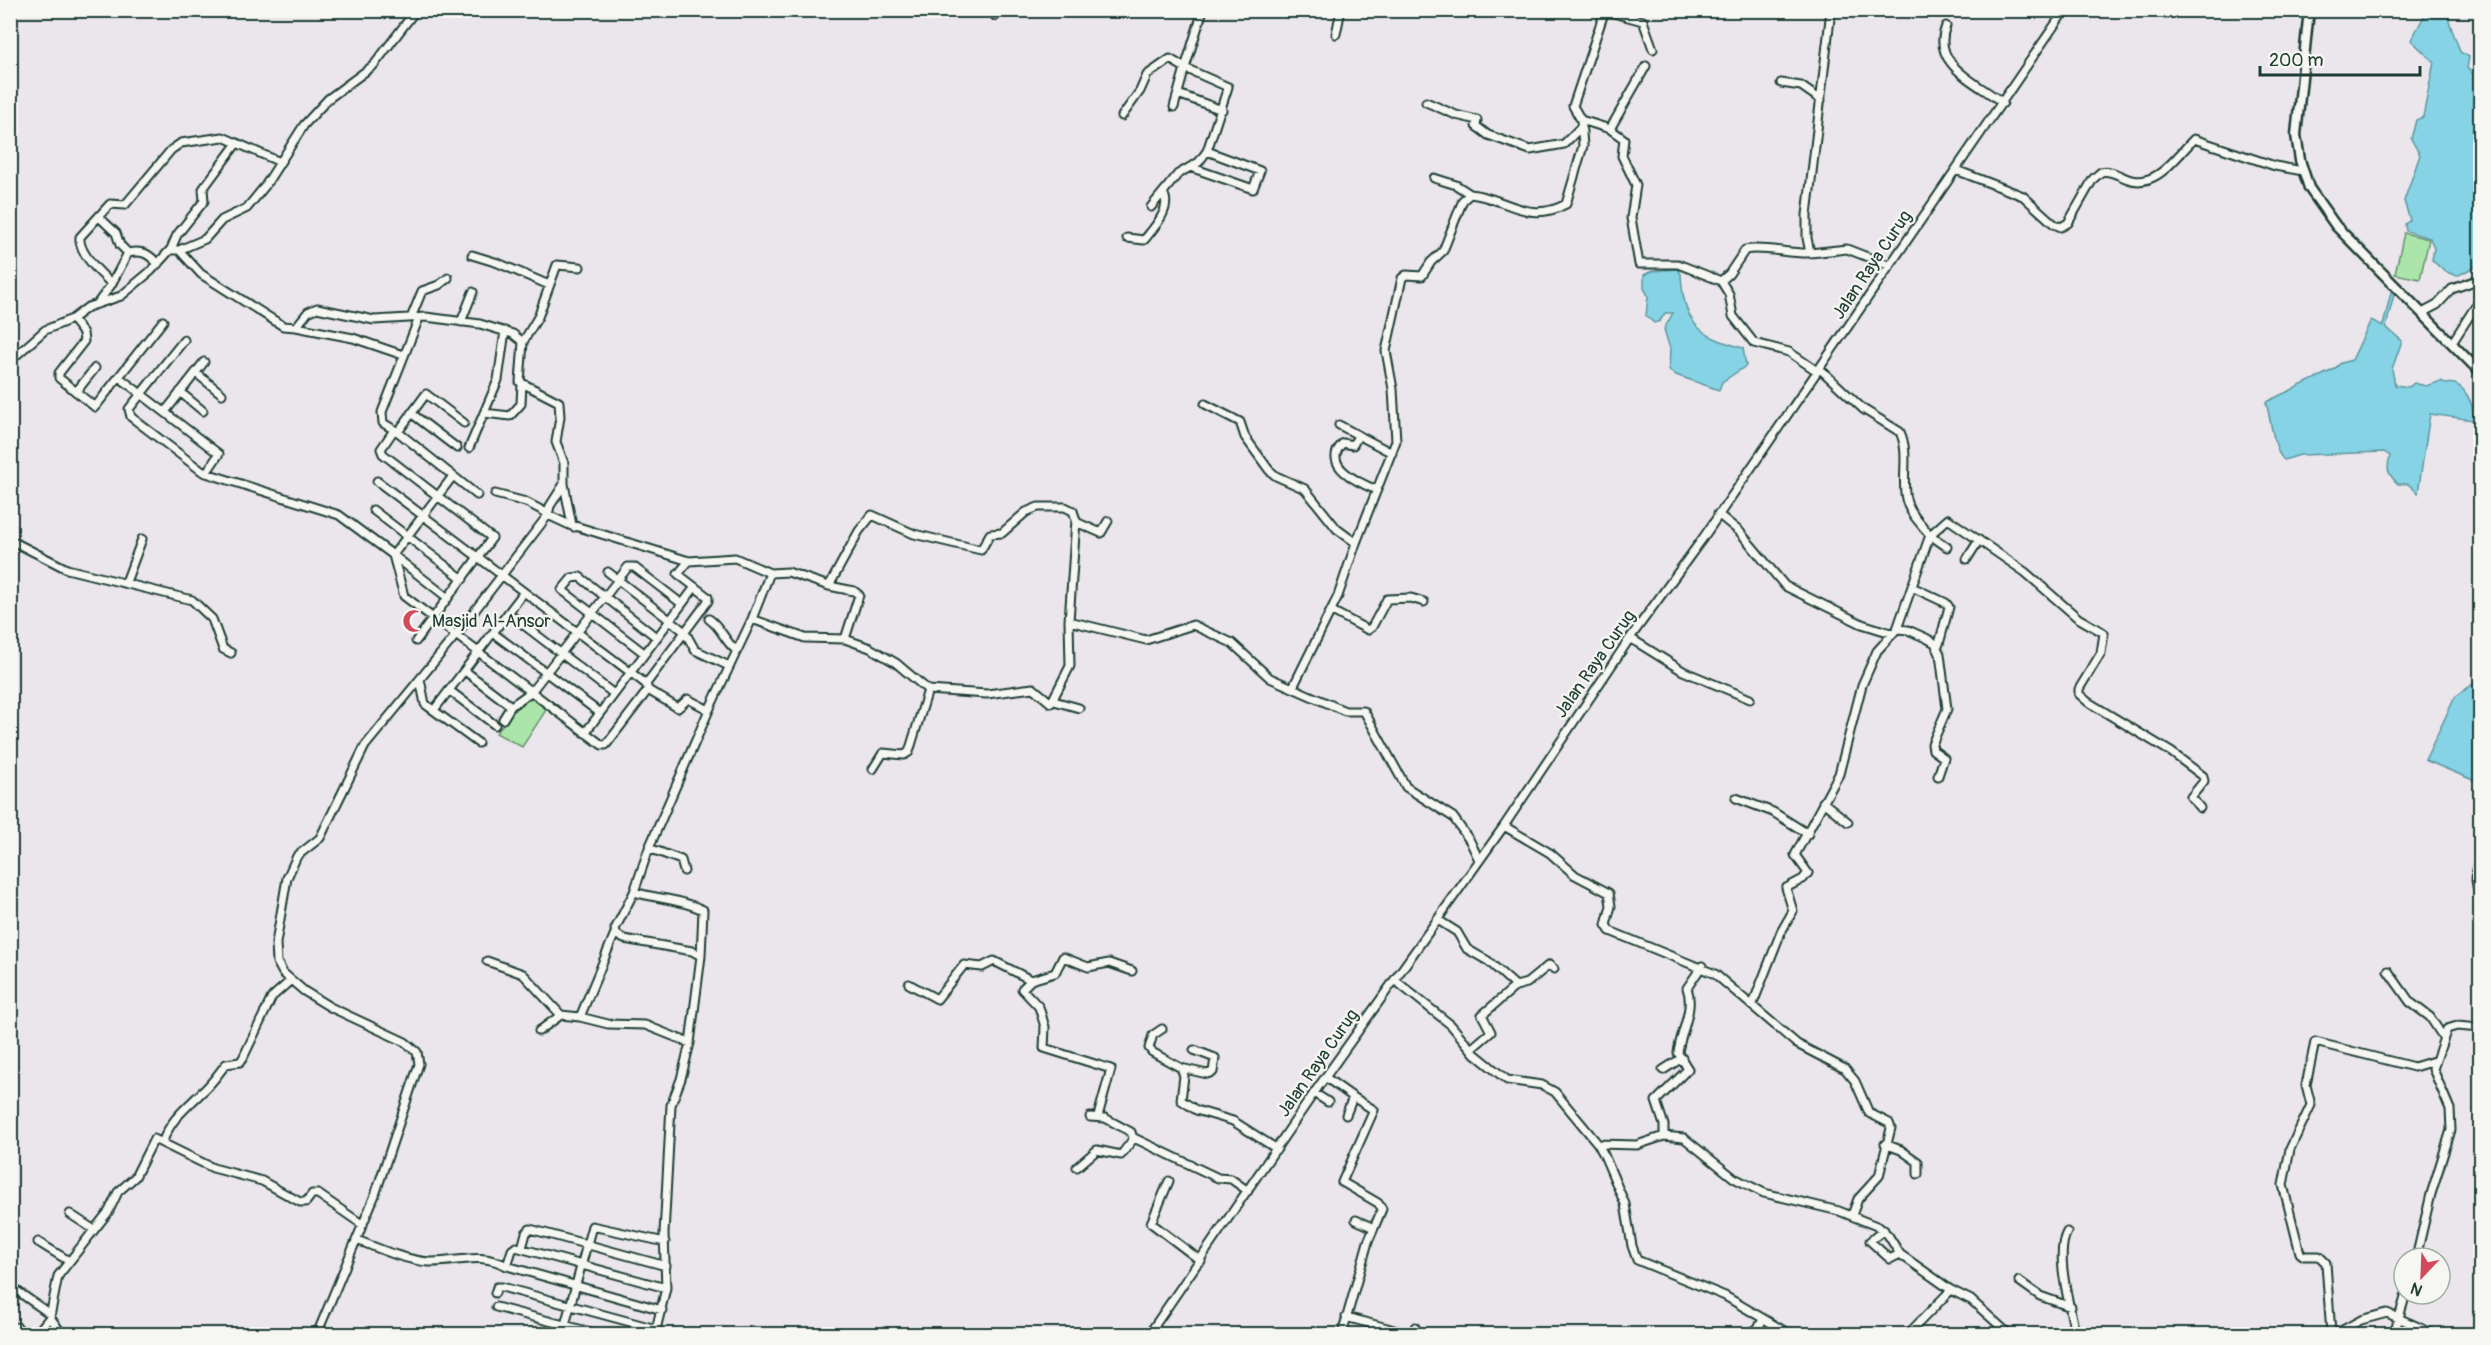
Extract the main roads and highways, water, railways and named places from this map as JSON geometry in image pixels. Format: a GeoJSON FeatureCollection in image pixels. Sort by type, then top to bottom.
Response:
{"type":"FeatureCollection","features":[{"type":"Feature","properties":{"kind":"main road"},"geometry":{"type":"LineString","coordinates":[[2309,10],[2296,135],[2303,171],[2315,200],[2329,219],[2481,372]]}},
{"type":"Feature","properties":{"kind":"water"},"geometry":{"type":"Polygon","coordinates":[[[2427,11],[2447,11],[2460,52],[2469,57],[2467,68],[2480,80],[2480,264],[2457,276],[2444,271],[2432,260],[2434,248],[2430,238],[2406,231],[2405,224],[2410,220],[2404,201],[2420,155],[2411,139],[2416,120],[2423,117],[2434,62],[2411,40],[2427,11]]]}},
{"type":"Feature","properties":{"kind":"water"},"geometry":{"type":"Polygon","coordinates":[[[1678,269],[1681,274],[1685,305],[1696,325],[1714,338],[1743,348],[1746,366],[1722,382],[1719,390],[1676,375],[1669,370],[1670,349],[1664,329],[1673,313],[1665,313],[1660,321],[1654,323],[1646,316],[1648,296],[1644,288],[1644,275],[1652,271],[1678,269]]]}},
{"type":"Feature","properties":{"kind":"water"},"geometry":{"type":"Polygon","coordinates":[[[2392,288],[2395,290],[2386,327],[2402,341],[2392,369],[2395,385],[2409,387],[2414,383],[2426,386],[2441,381],[2459,386],[2470,401],[2473,414],[2473,420],[2430,414],[2418,493],[2408,484],[2398,484],[2392,477],[2388,468],[2390,456],[2384,452],[2300,455],[2284,460],[2275,442],[2266,402],[2333,370],[2341,363],[2352,360],[2371,320],[2383,326],[2392,288]]]}},
{"type":"Feature","properties":{"kind":"water"},"geometry":{"type":"Polygon","coordinates":[[[2480,679],[2480,783],[2425,760],[2455,697],[2480,679]]]}},
{"type":"Feature","properties":{"kind":"place","name":"Masjid Al-Ansor"},"geometry":{"type":"Point","coordinates":[414,621]}}]}
